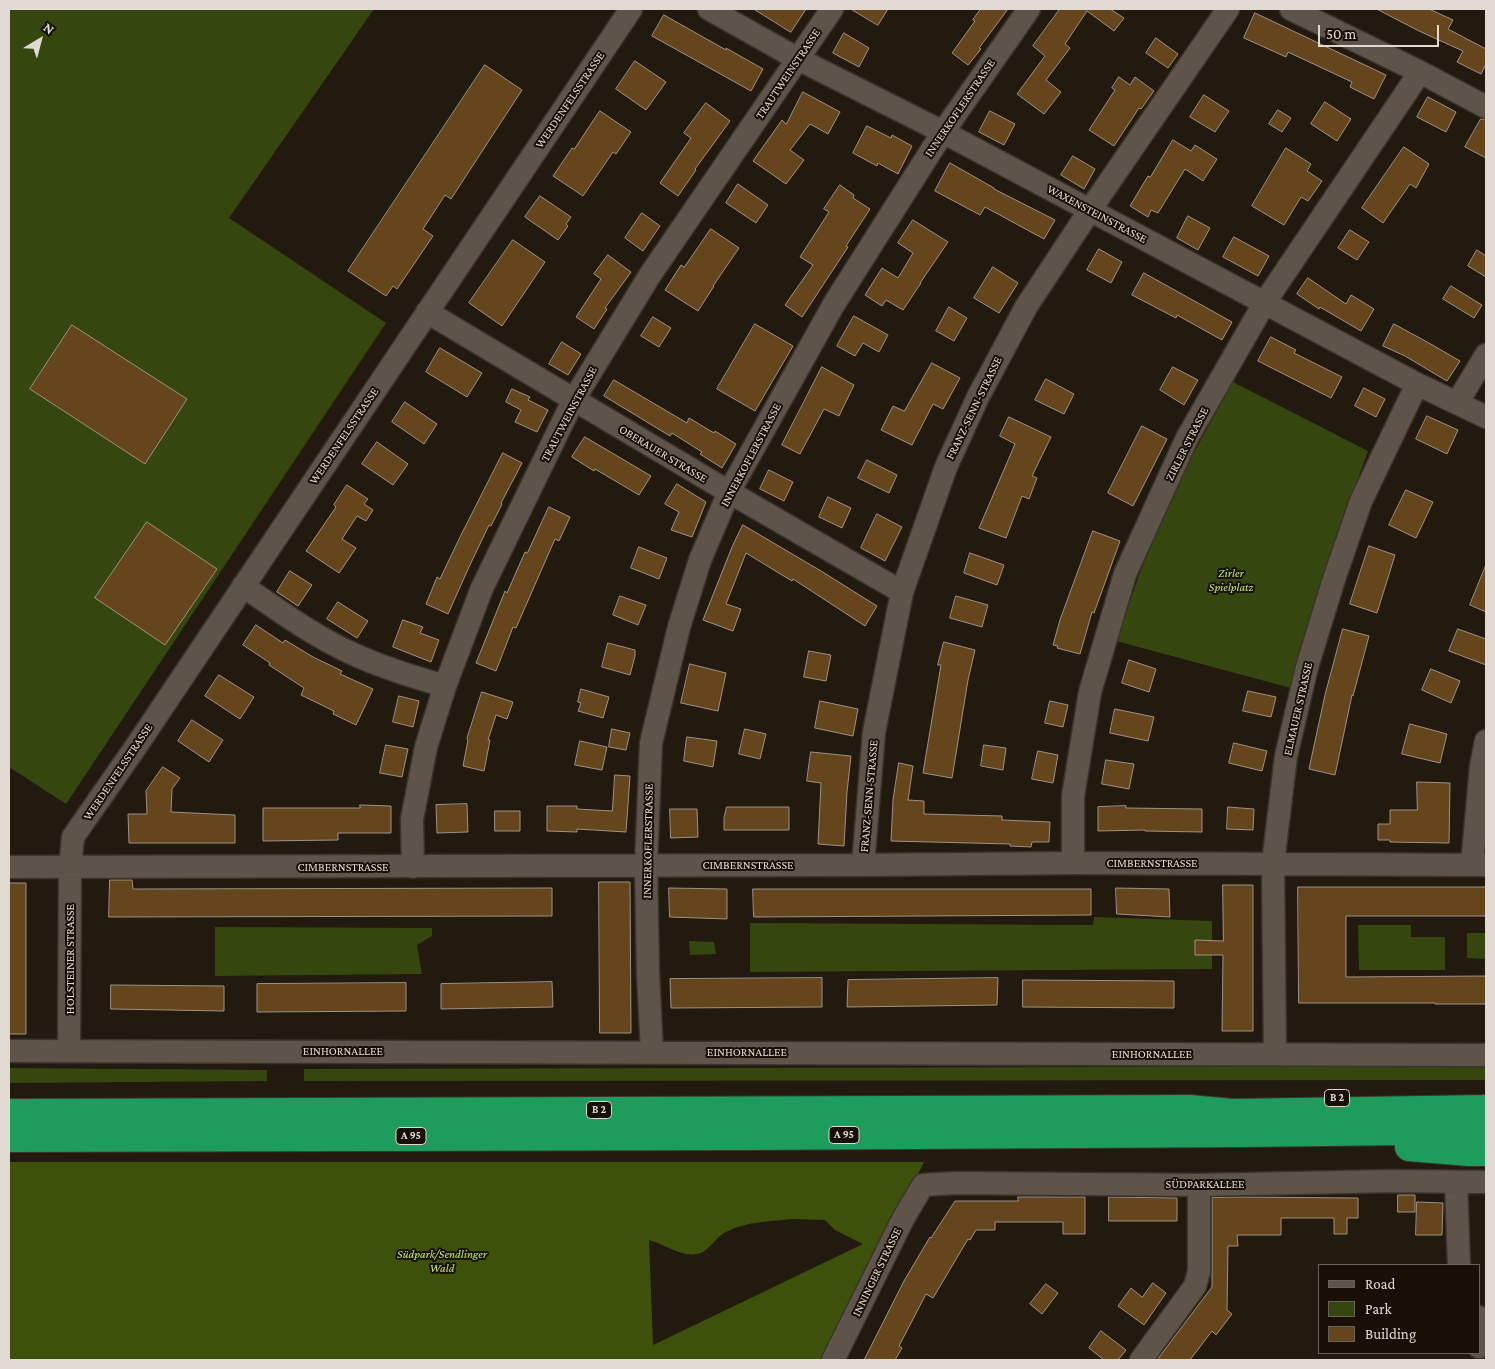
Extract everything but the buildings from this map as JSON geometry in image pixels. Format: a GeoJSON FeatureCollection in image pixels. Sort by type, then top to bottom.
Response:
{"type":"FeatureCollection","features":[{"type":"Feature","properties":{"kind":"highway","name":"B 2"},"geometry":{"type":"LineString","coordinates":[[9,1113],[1189,1109],[1234,1101],[1486,1093]]}},
{"type":"Feature","properties":{"kind":"highway"},"geometry":{"type":"LineString","coordinates":[[1189,1109],[1233,1113],[1486,1110]]}},
{"type":"Feature","properties":{"kind":"highway"},"geometry":{"type":"LineString","coordinates":[[1244,1133],[1486,1130]]}},
{"type":"Feature","properties":{"kind":"highway"},"geometry":{"type":"LineString","coordinates":[[1244,1133],[1287,1145],[1422,1147],[1486,1152]]}},
{"type":"Feature","properties":{"kind":"highway","name":"A 95"},"geometry":{"type":"LineString","coordinates":[[9,1138],[1244,1133]]}},
{"type":"Feature","properties":{"kind":"street","name":"WERDENFELSSTRASSE"},"geometry":{"type":"LineString","coordinates":[[70,868],[73,838],[631,9]]}},
{"type":"Feature","properties":{"kind":"street","name":"WAXENSTEINSTRASSE"},"geometry":{"type":"LineString","coordinates":[[709,9],[798,59],[943,132],[1417,384],[1486,417]]}},
{"type":"Feature","properties":{"kind":"street","name":"TRAUTWEINSTRASSE"},"geometry":{"type":"LineString","coordinates":[[413,866],[412,819],[426,747],[445,686],[482,588],[573,401],[650,275],[832,9]]}},
{"type":"Feature","properties":{"kind":"street","name":"INNERKOFLERSTRASSE"},"geometry":{"type":"LineString","coordinates":[[652,1052],[646,865],[651,743],[679,627],[700,560],[729,492],[834,304],[943,132],[1029,9]]}},
{"type":"Feature","properties":{"kind":"street","name":"FRANZ-SENN-STRASSE"},"geometry":{"type":"LineString","coordinates":[[863,865],[874,732],[902,592],[946,466],[978,397],[1026,307],[1228,9]]}},
{"type":"Feature","properties":{"kind":"street"},"geometry":{"type":"LineString","coordinates":[[1291,9],[1420,72],[1486,107]]}},
{"type":"Feature","properties":{"kind":"street","name":"ZIRLER STRASSE"},"geometry":{"type":"LineString","coordinates":[[1073,863],[1074,796],[1090,692],[1125,574],[1187,438],[1265,302],[1420,72]]}},
{"type":"Feature","properties":{"kind":"street","name":"OBERAUER STRASSE"},"geometry":{"type":"LineString","coordinates":[[427,312],[573,401],[902,592]]}},
{"type":"Feature","properties":{"kind":"street"},"geometry":{"type":"LineString","coordinates":[[1457,403],[1486,355]]}},
{"type":"Feature","properties":{"kind":"street","name":"ELMAUER STRASSE"},"geometry":{"type":"LineString","coordinates":[[1275,1054],[1272,863],[1286,756],[1307,667],[1334,579],[1361,501],[1417,384]]}},
{"type":"Feature","properties":{"kind":"street"},"geometry":{"type":"LineString","coordinates":[[243,586],[298,624],[350,653],[409,676],[445,686]]}},
{"type":"Feature","properties":{"kind":"street"},"geometry":{"type":"LineString","coordinates":[[1479,865],[1481,766],[1486,741]]}},
{"type":"Feature","properties":{"kind":"street","name":"CIMBERNSTRASSE"},"geometry":{"type":"LineString","coordinates":[[9,867],[1073,863],[1479,865]]}},
{"type":"Feature","properties":{"kind":"street","name":"HOLSTEINER STRASSE"},"geometry":{"type":"LineString","coordinates":[[69,1051],[70,868]]}},
{"type":"Feature","properties":{"kind":"street","name":"EINHORNALLEE"},"geometry":{"type":"LineString","coordinates":[[9,1051],[1486,1055]]}},
{"type":"Feature","properties":{"kind":"street","name":"SÜDPARKALLEE"},"geometry":{"type":"LineString","coordinates":[[923,1185],[956,1183],[1199,1185],[1391,1181],[1486,1182]]}},
{"type":"Feature","properties":{"kind":"street"},"geometry":{"type":"LineString","coordinates":[[1456,1182],[1459,1264]]}},
{"type":"Feature","properties":{"kind":"street","name":"INNINGER STRASSE"},"geometry":{"type":"LineString","coordinates":[[833,1360],[903,1219],[923,1185]]}},
{"type":"Feature","properties":{"kind":"street"},"geometry":{"type":"LineString","coordinates":[[1141,1360],[1195,1286],[1199,1271],[1199,1185]]}},
{"type":"Feature","properties":{"kind":"green space"},"geometry":{"type":"Polygon","coordinates":[[[9,9],[374,9],[229,218],[386,323],[66,804],[9,767],[9,9]]]}},
{"type":"Feature","properties":{"kind":"green space","name":"Zirler Spielplatz"},"geometry":{"type":"Polygon","coordinates":[[[1233,382],[1368,451],[1323,574],[1291,688],[1116,641],[1139,575],[1172,492],[1233,382]]]}},
{"type":"Feature","properties":{"kind":"green space"},"geometry":{"type":"Polygon","coordinates":[[[1094,917],[1212,921],[1212,969],[750,972],[750,923],[1093,925],[1094,917]]]}},
{"type":"Feature","properties":{"kind":"green space"},"geometry":{"type":"Polygon","coordinates":[[[1358,925],[1411,925],[1411,937],[1445,937],[1445,970],[1359,970],[1358,925]]]}},
{"type":"Feature","properties":{"kind":"green space"},"geometry":{"type":"Polygon","coordinates":[[[215,927],[432,928],[432,936],[417,945],[422,974],[215,976],[215,927]]]}},
{"type":"Feature","properties":{"kind":"green space"},"geometry":{"type":"Polygon","coordinates":[[[1467,933],[1486,933],[1486,959],[1467,958],[1467,933]]]}},
{"type":"Feature","properties":{"kind":"green space"},"geometry":{"type":"Polygon","coordinates":[[[689,941],[714,942],[716,954],[690,955],[689,941]]]}},
{"type":"Feature","properties":{"kind":"green space"},"geometry":{"type":"Polygon","coordinates":[[[1486,1066],[1486,1080],[304,1081],[304,1069],[1486,1066]]]}},
{"type":"Feature","properties":{"kind":"green space"},"geometry":{"type":"Polygon","coordinates":[[[9,1068],[267,1070],[267,1081],[9,1083],[9,1068]]]}},
{"type":"Feature","properties":{"kind":"green space","name":"Südpark/Sendlinger Wald"},"geometry":{"type":"Polygon","coordinates":[[[9,1162],[924,1162],[825,1360],[9,1360],[9,1162]],[[792,1219],[741,1226],[724,1233],[705,1251],[697,1254],[685,1254],[649,1240],[653,1345],[863,1244],[835,1230],[825,1220],[792,1219]]]}}]}
